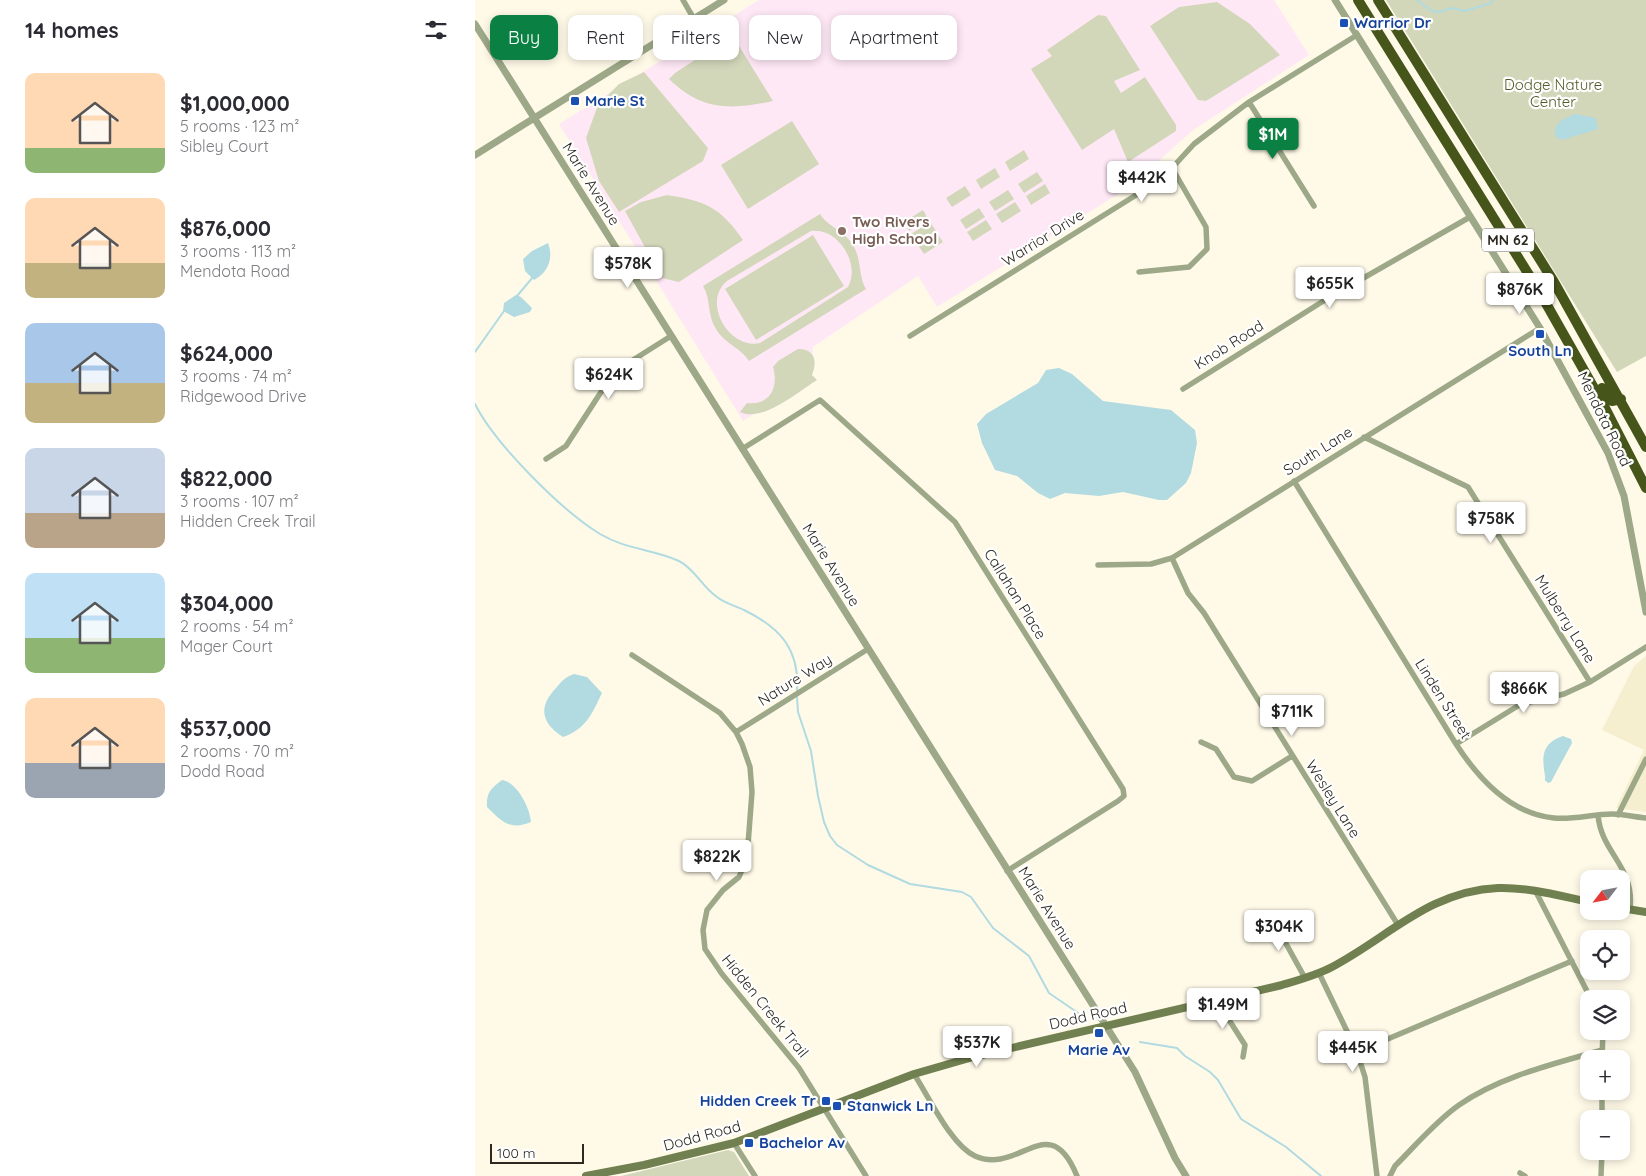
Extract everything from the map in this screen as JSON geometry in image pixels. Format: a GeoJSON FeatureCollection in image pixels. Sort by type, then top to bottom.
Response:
{"type":"FeatureCollection","features":[{"type":"Feature","properties":{"kind":"highway","name":"MN 62"},"geometry":{"type":"LineString","coordinates":[[1358,0],[1558,324],[1603,404],[1646,488]]}},
{"type":"Feature","properties":{"kind":"highway","name":"MN 62"},"geometry":{"type":"LineString","coordinates":[[1378,0],[1554,282],[1621,399],[1646,447]]}},
{"type":"Feature","properties":{"kind":"highway"},"geometry":{"type":"LineString","coordinates":[[1558,324],[1607,396],[1615,402],[1621,399]]}},
{"type":"Feature","properties":{"kind":"main road","name":"Dodd Road"},"geometry":{"type":"LineString","coordinates":[[586,1176],[644,1165],[734,1143],[914,1074],[973,1057],[1305,978],[1346,959],[1431,905],[1465,892],[1499,888],[1536,892],[1580,900]]}},
{"type":"Feature","properties":{"kind":"main road"},"geometry":{"type":"LineString","coordinates":[[1630,910],[1646,912]]}},
{"type":"Feature","properties":{"kind":"street"},"geometry":{"type":"LineString","coordinates":[[683,0],[692,15]]}},
{"type":"Feature","properties":{"kind":"street"},"geometry":{"type":"LineString","coordinates":[[699,15],[724,0]]}},
{"type":"Feature","properties":{"kind":"street","name":"Mendota Road"},"geometry":{"type":"LineString","coordinates":[[1335,0],[1540,328],[1608,453],[1624,496],[1646,612]]}},
{"type":"Feature","properties":{"kind":"street","name":"Marie Avenue"},"geometry":{"type":"LineString","coordinates":[[475,24],[1135,1072],[1175,1158],[1186,1176]]}},
{"type":"Feature","properties":{"kind":"street","name":"Warrior Drive"},"geometry":{"type":"LineString","coordinates":[[910,336],[1141,192],[1172,168],[1194,144],[1249,102],[1357,35]]}},
{"type":"Feature","properties":{"kind":"street"},"geometry":{"type":"LineString","coordinates":[[475,155],[653,43]]}},
{"type":"Feature","properties":{"kind":"street"},"geometry":{"type":"LineString","coordinates":[[1249,102],[1314,206]]}},
{"type":"Feature","properties":{"kind":"street"},"geometry":{"type":"LineString","coordinates":[[1139,272],[1189,267],[1207,249],[1207,227],[1172,168]]}},
{"type":"Feature","properties":{"kind":"street","name":"Knob Road"},"geometry":{"type":"LineString","coordinates":[[1183,389],[1325,300],[1471,216]]}},
{"type":"Feature","properties":{"kind":"street","name":"South Lane"},"geometry":{"type":"LineString","coordinates":[[1098,565],[1151,564],[1172,558],[1540,328]]}},
{"type":"Feature","properties":{"kind":"street"},"geometry":{"type":"LineString","coordinates":[[546,459],[566,446],[614,372],[671,336]]}},
{"type":"Feature","properties":{"kind":"street","name":"Callahan Place"},"geometry":{"type":"LineString","coordinates":[[742,449],[821,400],[955,522],[961,530],[1123,789],[1124,796],[1118,802],[1007,871]]}},
{"type":"Feature","properties":{"kind":"street","name":"Mulberry Lane"},"geometry":{"type":"LineString","coordinates":[[1365,437],[1467,487],[1590,682]]}},
{"type":"Feature","properties":{"kind":"street","name":"Linden Street"},"geometry":{"type":"LineString","coordinates":[[1294,481],[1471,768],[1512,803],[1554,818],[1598,815],[1646,818]]}},
{"type":"Feature","properties":{"kind":"street","name":"Wesley Lane"},"geometry":{"type":"LineString","coordinates":[[1172,558],[1188,593],[1204,613],[1398,925]]}},
{"type":"Feature","properties":{"kind":"street"},"geometry":{"type":"LineString","coordinates":[[1456,744],[1521,704],[1564,694],[1590,682],[1646,647]]}},
{"type":"Feature","properties":{"kind":"street","name":"Nature Way"},"geometry":{"type":"LineString","coordinates":[[736,732],[868,649]]}},
{"type":"Feature","properties":{"kind":"street","name":"Hidden Creek Trail"},"geometry":{"type":"LineString","coordinates":[[632,655],[720,713],[736,732],[750,767],[752,792],[747,858],[739,877],[723,890],[707,910],[703,930],[705,949],[722,974],[799,1068],[866,1176]]}},
{"type":"Feature","properties":{"kind":"street"},"geometry":{"type":"LineString","coordinates":[[1201,742],[1216,749],[1234,777],[1252,781],[1292,756]]}},
{"type":"Feature","properties":{"kind":"street"},"geometry":{"type":"LineString","coordinates":[[1618,815],[1646,759]]}},
{"type":"Feature","properties":{"kind":"street"},"geometry":{"type":"LineString","coordinates":[[1598,815],[1602,836],[1624,870]]}},
{"type":"Feature","properties":{"kind":"street"},"geometry":{"type":"LineString","coordinates":[[1536,892],[1586,990]]}},
{"type":"Feature","properties":{"kind":"street"},"geometry":{"type":"LineString","coordinates":[[1630,893],[1630,910]]}},
{"type":"Feature","properties":{"kind":"street"},"geometry":{"type":"LineString","coordinates":[[1279,920],[1279,931],[1305,978]]}},
{"type":"Feature","properties":{"kind":"street"},"geometry":{"type":"LineString","coordinates":[[1357,1052],[1572,961]]}},
{"type":"Feature","properties":{"kind":"street"},"geometry":{"type":"LineString","coordinates":[[1319,973],[1357,1052],[1365,1077],[1377,1176]]}},
{"type":"Feature","properties":{"kind":"street"},"geometry":{"type":"LineString","coordinates":[[1217,1000],[1245,1045],[1243,1057]]}},
{"type":"Feature","properties":{"kind":"street"},"geometry":{"type":"LineString","coordinates":[[1602,1050],[1603,1040]]}},
{"type":"Feature","properties":{"kind":"street"},"geometry":{"type":"LineString","coordinates":[[1390,1176],[1395,1166],[1459,1105],[1495,1086],[1536,1069],[1580,1056]]}},
{"type":"Feature","properties":{"kind":"street"},"geometry":{"type":"LineString","coordinates":[[914,1074],[957,1142],[973,1156],[998,1161],[1045,1145],[1055,1145],[1070,1157],[1077,1176]]}},
{"type":"Feature","properties":{"kind":"street"},"geometry":{"type":"LineString","coordinates":[[734,1143],[755,1176]]}},
{"type":"Feature","properties":{"kind":"street"},"geometry":{"type":"LineString","coordinates":[[1601,1176],[1602,1160]]}},
{"type":"Feature","properties":{"kind":"shaded area","name":"Two Rivers High School"},"geometry":{"type":"Polygon","coordinates":[[[759,0],[1274,0],[1309,55],[1193,130],[1131,186],[937,307],[918,276],[813,347],[809,378],[743,421],[559,124],[662,60],[739,60],[739,15],[735,15],[759,0]]]}},
{"type":"Feature","properties":{"kind":"shaded area"},"geometry":{"type":"Polygon","coordinates":[[[1646,656],[1646,812],[1616,808],[1644,750],[1602,730],[1634,666],[1646,656]]]}},
{"type":"Feature","properties":{"kind":"green space","name":"Dodge Nature Center"},"geometry":{"type":"Polygon","coordinates":[[[1386,0],[1646,0],[1646,356],[1617,372],[1386,0]]]}},
{"type":"Feature","properties":{"kind":"green space"},"geometry":{"type":"Polygon","coordinates":[[[1217,2],[1250,24],[1280,55],[1206,101],[1198,100],[1150,26],[1179,7],[1217,2]]]}},
{"type":"Feature","properties":{"kind":"green space"},"geometry":{"type":"Polygon","coordinates":[[[1098,15],[1106,16],[1140,70],[1114,81],[1121,93],[1145,77],[1176,125],[1176,131],[1128,162],[1114,129],[1082,150],[1031,69],[1052,56],[1047,50],[1098,15]]]}},
{"type":"Feature","properties":{"kind":"green space"},"geometry":{"type":"Polygon","coordinates":[[[739,46],[773,101],[744,106],[718,105],[705,102],[681,90],[669,79],[695,60],[739,60],[739,46]]]}},
{"type":"Feature","properties":{"kind":"green space"},"geometry":{"type":"Polygon","coordinates":[[[644,72],[708,148],[703,161],[619,212],[599,181],[586,138],[598,105],[619,84],[644,72]]]}},
{"type":"Feature","properties":{"kind":"green space"},"geometry":{"type":"Polygon","coordinates":[[[792,121],[819,164],[748,209],[721,165],[792,121]]]}},
{"type":"Feature","properties":{"kind":"green space"},"geometry":{"type":"Polygon","coordinates":[[[1024,150],[1029,159],[1010,171],[1005,162],[1024,150]]]}},
{"type":"Feature","properties":{"kind":"green space"},"geometry":{"type":"Polygon","coordinates":[[[995,168],[1000,177],[981,189],[976,180],[995,168]]]}},
{"type":"Feature","properties":{"kind":"green space"},"geometry":{"type":"Polygon","coordinates":[[[1037,172],[1043,181],[1024,193],[1018,184],[1037,172]]]}},
{"type":"Feature","properties":{"kind":"green space"},"geometry":{"type":"Polygon","coordinates":[[[1045,184],[1050,193],[1031,205],[1026,196],[1045,184]]]}},
{"type":"Feature","properties":{"kind":"green space"},"geometry":{"type":"Polygon","coordinates":[[[965,186],[971,195],[952,207],[946,198],[965,186]]]}},
{"type":"Feature","properties":{"kind":"green space"},"geometry":{"type":"Polygon","coordinates":[[[1008,190],[1014,199],[995,211],[989,202],[1008,190]]]}},
{"type":"Feature","properties":{"kind":"green space"},"geometry":{"type":"Polygon","coordinates":[[[667,195],[692,200],[711,207],[727,220],[743,240],[679,282],[662,278],[625,211],[641,202],[667,195]]]}},
{"type":"Feature","properties":{"kind":"green space"},"geometry":{"type":"Polygon","coordinates":[[[1015,202],[1021,211],[1002,223],[996,214],[1015,202]]]}},
{"type":"Feature","properties":{"kind":"green space"},"geometry":{"type":"Polygon","coordinates":[[[979,208],[985,217],[966,229],[960,220],[979,208]]]}},
{"type":"Feature","properties":{"kind":"green space"},"geometry":{"type":"Polygon","coordinates":[[[923,210],[928,219],[909,231],[904,222],[923,210]]]}},
{"type":"Feature","properties":{"kind":"green space"},"geometry":{"type":"Polygon","coordinates":[[[820,214],[853,245],[858,256],[862,279],[866,289],[749,361],[716,329],[711,318],[703,286],[820,214]],[[811,231],[727,281],[720,290],[717,301],[718,312],[730,332],[739,339],[749,343],[760,343],[848,287],[851,278],[851,268],[845,249],[830,235],[821,231],[811,231]]]}},
{"type":"Feature","properties":{"kind":"green space"},"geometry":{"type":"Polygon","coordinates":[[[986,220],[992,229],[973,241],[967,232],[986,220]]]}},
{"type":"Feature","properties":{"kind":"green space"},"geometry":{"type":"Polygon","coordinates":[[[930,222],[936,231],[917,242],[911,234],[930,222]]]}},
{"type":"Feature","properties":{"kind":"green space"},"geometry":{"type":"Polygon","coordinates":[[[937,233],[943,242],[924,254],[918,245],[937,233]]]}},
{"type":"Feature","properties":{"kind":"green space"},"geometry":{"type":"Polygon","coordinates":[[[813,235],[844,286],[756,340],[725,289],[813,235]]]}},
{"type":"Feature","properties":{"kind":"green space"},"geometry":{"type":"Polygon","coordinates":[[[798,349],[808,351],[814,357],[812,375],[817,380],[780,405],[769,410],[749,414],[740,412],[747,403],[762,401],[771,394],[775,381],[773,367],[778,361],[798,349]]]}},
{"type":"Feature","properties":{"kind":"green space"},"geometry":{"type":"Polygon","coordinates":[[[728,1150],[734,1152],[749,1176],[621,1176],[728,1150]]]}},
{"type":"Feature","properties":{"kind":"water"},"geometry":{"type":"Polygon","coordinates":[[[1575,114],[1596,118],[1598,129],[1562,140],[1555,136],[1558,124],[1563,119],[1575,114]]]}},
{"type":"Feature","properties":{"kind":"water"},"geometry":{"type":"Polygon","coordinates":[[[548,243],[550,249],[549,264],[543,273],[534,280],[525,271],[523,259],[532,251],[548,243]]]}},
{"type":"Feature","properties":{"kind":"water"},"geometry":{"type":"Polygon","coordinates":[[[516,295],[521,297],[532,308],[530,312],[514,317],[503,311],[504,303],[516,295]]]}},
{"type":"Feature","properties":{"kind":"water"},"geometry":{"type":"Polygon","coordinates":[[[1059,368],[1072,374],[1103,401],[1171,410],[1195,430],[1197,443],[1191,473],[1186,483],[1167,500],[1123,492],[1099,496],[1065,493],[1050,499],[1038,493],[1017,476],[995,470],[982,443],[977,424],[986,414],[1038,383],[1046,370],[1059,368]]]}},
{"type":"Feature","properties":{"kind":"water"},"geometry":{"type":"Polygon","coordinates":[[[574,674],[587,677],[602,693],[583,725],[571,734],[563,737],[546,720],[546,702],[566,678],[574,674]]]}},
{"type":"Feature","properties":{"kind":"water"},"geometry":{"type":"Polygon","coordinates":[[[1563,736],[1571,739],[1572,743],[1551,782],[1548,783],[1545,780],[1543,763],[1545,752],[1550,743],[1563,736]]]}},
{"type":"Feature","properties":{"kind":"water"},"geometry":{"type":"Polygon","coordinates":[[[502,780],[513,785],[518,790],[528,810],[531,822],[524,825],[506,823],[487,807],[487,798],[490,791],[502,780]]]}},
{"type":"Feature","properties":{"kind":"waterway"},"geometry":{"type":"LineString","coordinates":[[1417,0],[1432,11],[1439,12],[1452,8],[1465,11],[1491,3],[1493,0]]}},
{"type":"Feature","properties":{"kind":"waterway"},"geometry":{"type":"LineString","coordinates":[[517,296],[533,277]]}},
{"type":"Feature","properties":{"kind":"waterway"},"geometry":{"type":"LineString","coordinates":[[475,352],[504,311]]}},
{"type":"Feature","properties":{"kind":"waterway"},"geometry":{"type":"LineString","coordinates":[[475,404],[497,438],[530,475],[584,523],[610,539],[669,557],[685,564],[720,599],[768,624],[786,642],[791,652],[797,677],[797,692]]}},
{"type":"Feature","properties":{"kind":"waterway"},"geometry":{"type":"LineString","coordinates":[[797,697],[798,712],[811,751],[824,822],[830,836],[837,845],[868,865],[910,884],[962,892],[971,897],[993,928],[1029,956],[1049,993],[1084,1017]]}},
{"type":"Feature","properties":{"kind":"waterway"},"geometry":{"type":"LineString","coordinates":[[1140,1042],[1177,1048],[1185,1056],[1210,1072],[1218,1080],[1241,1119],[1286,1147],[1321,1176]]}},
{"type":"Feature","properties":{"kind":"place","name":"Warrior Dr"},"geometry":{"type":"Point","coordinates":[1344,23]}},
{"type":"Feature","properties":{"kind":"place","name":"Marie St"},"geometry":{"type":"Point","coordinates":[575,101]}},
{"type":"Feature","properties":{"kind":"place","name":"Two Rivers High School"},"geometry":{"type":"Point","coordinates":[842,231]}},
{"type":"Feature","properties":{"kind":"place","name":"South Ln"},"geometry":{"type":"Point","coordinates":[1540,334]}},
{"type":"Feature","properties":{"kind":"place","name":"Marie Av"},"geometry":{"type":"Point","coordinates":[1099,1033]}},
{"type":"Feature","properties":{"kind":"place","name":"Hidden Creek Tr"},"geometry":{"type":"Point","coordinates":[826,1101]}},
{"type":"Feature","properties":{"kind":"place","name":"Stanwick Ln"},"geometry":{"type":"Point","coordinates":[837,1106]}},
{"type":"Feature","properties":{"kind":"place","name":"Bachelor Av"},"geometry":{"type":"Point","coordinates":[749,1143]}}]}
